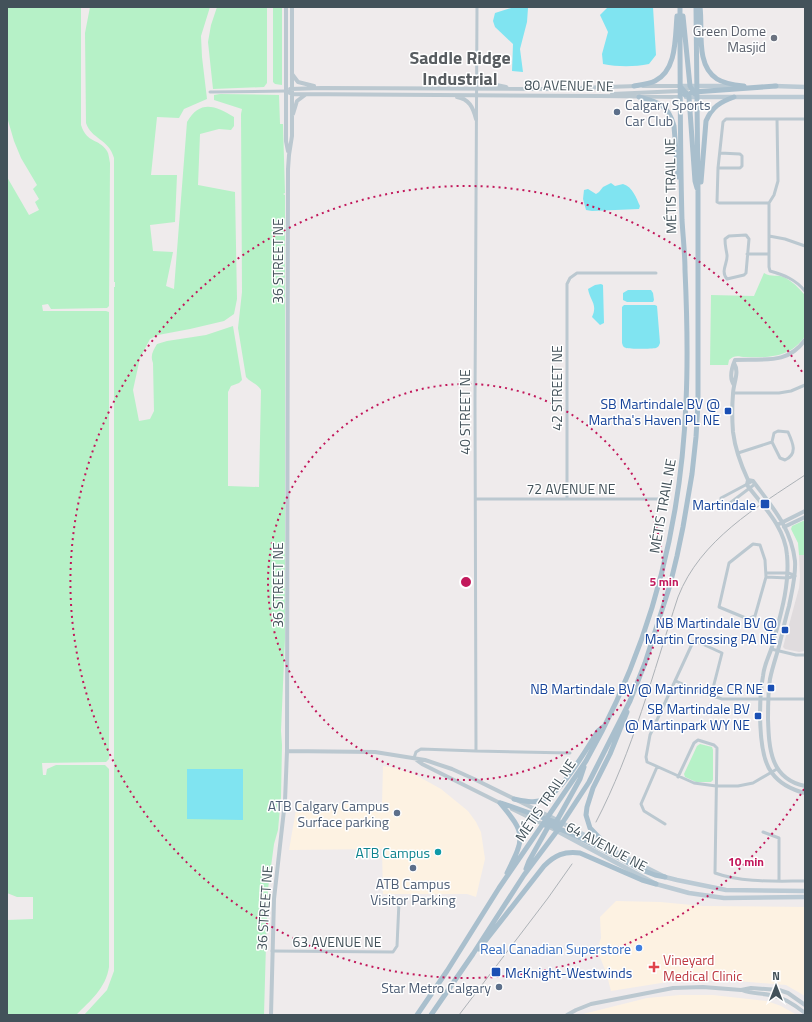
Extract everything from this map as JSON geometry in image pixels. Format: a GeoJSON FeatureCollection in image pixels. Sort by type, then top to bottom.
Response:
{"type":"FeatureCollection","features":[{"type":"Feature","properties":{"kind":"main road"},"geometry":{"type":"LineString","coordinates":[[634,86],[653,82],[661,78],[670,65],[680,7]]}},
{"type":"Feature","properties":{"kind":"main road"},"geometry":{"type":"LineString","coordinates":[[680,7],[694,90]]}},
{"type":"Feature","properties":{"kind":"main road"},"geometry":{"type":"LineString","coordinates":[[680,7],[684,92],[694,181],[698,193]]}},
{"type":"Feature","properties":{"kind":"main road","name":"MÉTIS TRAIL NE"},"geometry":{"type":"LineString","coordinates":[[431,1015],[473,954],[524,875],[589,782],[630,701],[670,584],[684,527],[692,474],[698,403],[698,193],[694,90],[696,7]]}},
{"type":"Feature","properties":{"kind":"main road"},"geometry":{"type":"LineString","coordinates":[[700,7],[702,51],[706,66],[717,80],[724,83],[744,86]]}},
{"type":"Feature","properties":{"kind":"main road","name":"80 AVENUE NE"},"geometry":{"type":"LineString","coordinates":[[684,92],[744,86],[805,87]]}},
{"type":"Feature","properties":{"kind":"main road"},"geometry":{"type":"LineString","coordinates":[[680,97],[684,92],[694,90],[776,86]]}},
{"type":"Feature","properties":{"kind":"main road","name":"80 AVENUE NE"},"geometry":{"type":"LineString","coordinates":[[694,90],[734,97],[805,97]]}},
{"type":"Feature","properties":{"kind":"main road"},"geometry":{"type":"LineString","coordinates":[[639,97],[656,101],[663,106],[672,117],[676,140],[682,221]]}},
{"type":"Feature","properties":{"kind":"main road","name":"MÉTIS TRAIL NE"},"geometry":{"type":"LineString","coordinates":[[417,1015],[500,888],[548,822],[586,761],[617,701],[633,662],[657,592],[676,509],[682,459],[686,402],[685,276],[682,221],[680,97]]}},
{"type":"Feature","properties":{"kind":"main road"},"geometry":{"type":"LineString","coordinates":[[698,193],[701,181],[706,121],[710,112],[718,104],[734,97]]}},
{"type":"Feature","properties":{"kind":"main road"},"geometry":{"type":"LineString","coordinates":[[609,848],[590,828],[586,814],[593,788],[625,719],[630,701]]}},
{"type":"Feature","properties":{"kind":"main road"},"geometry":{"type":"LineString","coordinates":[[514,799],[531,802],[538,801],[545,799],[554,792],[574,769],[598,731],[604,727]]}},
{"type":"Feature","properties":{"kind":"main road"},"geometry":{"type":"LineString","coordinates":[[558,825],[580,779],[586,761]]}},
{"type":"Feature","properties":{"kind":"main road"},"geometry":{"type":"LineString","coordinates":[[500,803],[558,825],[642,870],[666,877]]}},
{"type":"Feature","properties":{"kind":"main road"},"geometry":{"type":"LineString","coordinates":[[500,803],[520,830],[520,841],[516,854],[500,888]]}},
{"type":"Feature","properties":{"kind":"main road"},"geometry":{"type":"LineString","coordinates":[[524,875],[529,861],[548,822]]}},
{"type":"Feature","properties":{"kind":"main road","name":"64 AVENUE NE"},"geometry":{"type":"LineString","coordinates":[[558,825],[609,848],[666,877],[695,885],[726,890],[805,891]]}},
{"type":"Feature","properties":{"kind":"main road","name":"64 AVENUE NE"},"geometry":{"type":"LineString","coordinates":[[558,825],[656,884],[689,894],[724,898],[805,897]]}},
{"type":"Feature","properties":{"kind":"main road"},"geometry":{"type":"LineString","coordinates":[[473,954],[482,946],[544,866],[551,859],[563,853],[580,853],[642,880],[656,884]]}},
{"type":"Feature","properties":{"kind":"street","name":"36 STREET NE"},"geometry":{"type":"LineString","coordinates":[[271,1015],[274,892],[282,837],[287,751],[288,155],[286,141],[286,7]]}},
{"type":"Feature","properties":{"kind":"street","name":"36 STREET NE"},"geometry":{"type":"LineString","coordinates":[[288,155],[292,136],[292,7]]}},
{"type":"Feature","properties":{"kind":"street","name":"40 STREET NE"},"geometry":{"type":"LineString","coordinates":[[476,751],[475,401],[477,7]]}},
{"type":"Feature","properties":{"kind":"street"},"geometry":{"type":"LineString","coordinates":[[292,71],[298,82],[321,88]]}},
{"type":"Feature","properties":{"kind":"street"},"geometry":{"type":"LineString","coordinates":[[477,76],[489,84],[516,89]]}},
{"type":"Feature","properties":{"kind":"street","name":"80 AVENUE NE"},"geometry":{"type":"LineString","coordinates":[[210,92],[286,91],[292,88],[516,89],[634,86],[684,92]]}},
{"type":"Feature","properties":{"kind":"street","name":"80 AVENUE NE"},"geometry":{"type":"LineString","coordinates":[[286,91],[292,94],[680,97]]}},
{"type":"Feature","properties":{"kind":"street"},"geometry":{"type":"LineString","coordinates":[[600,96],[622,93],[684,92]]}},
{"type":"Feature","properties":{"kind":"street"},"geometry":{"type":"LineString","coordinates":[[292,120],[297,101],[307,94]]}},
{"type":"Feature","properties":{"kind":"street"},"geometry":{"type":"LineString","coordinates":[[438,95],[462,98],[466,100],[473,108],[476,119]]}},
{"type":"Feature","properties":{"kind":"street"},"geometry":{"type":"LineString","coordinates":[[778,119],[778,181],[774,195],[769,203],[768,268],[770,271],[789,276],[800,284],[805,291]]}},
{"type":"Feature","properties":{"kind":"street"},"geometry":{"type":"LineString","coordinates":[[769,203],[719,203],[717,200],[718,168],[724,120],[805,119]]}},
{"type":"Feature","properties":{"kind":"street"},"geometry":{"type":"LineString","coordinates":[[718,168],[740,168],[742,166],[742,156],[740,154],[720,153]]}},
{"type":"Feature","properties":{"kind":"street"},"geometry":{"type":"LineString","coordinates":[[740,235],[748,236],[748,254],[746,273],[744,276],[727,279],[724,275],[724,264],[727,254],[724,250],[726,237],[740,235]]}},
{"type":"Feature","properties":{"kind":"street"},"geometry":{"type":"LineString","coordinates":[[769,236],[785,239],[805,246]]}},
{"type":"Feature","properties":{"kind":"street"},"geometry":{"type":"LineString","coordinates":[[748,254],[769,254]]}},
{"type":"Feature","properties":{"kind":"street","name":"42 STREET NE"},"geometry":{"type":"LineString","coordinates":[[567,499],[567,284],[570,278],[577,274],[656,273]]}},
{"type":"Feature","properties":{"kind":"street"},"geometry":{"type":"LineString","coordinates":[[805,340],[800,347],[788,356],[773,360],[735,360],[732,366],[732,382],[734,385],[733,433],[742,467],[784,524],[793,551],[795,576],[770,680],[768,699],[769,745],[772,758],[777,769],[788,780],[798,785],[805,786]]}},
{"type":"Feature","properties":{"kind":"street"},"geometry":{"type":"LineString","coordinates":[[733,393],[791,392],[805,385]]}},
{"type":"Feature","properties":{"kind":"street"},"geometry":{"type":"LineString","coordinates":[[778,431],[788,432],[793,447],[793,453],[785,460],[780,458],[772,442],[774,433],[778,431]]}},
{"type":"Feature","properties":{"kind":"street"},"geometry":{"type":"LineString","coordinates":[[738,453],[772,442]]}},
{"type":"Feature","properties":{"kind":"street"},"geometry":{"type":"LineString","coordinates":[[752,482],[748,486],[722,498],[721,503],[730,503],[748,486],[752,482]]}},
{"type":"Feature","properties":{"kind":"street"},"geometry":{"type":"LineString","coordinates":[[748,486],[778,527],[787,553],[788,576],[771,649],[763,675],[761,699],[763,754],[771,773],[786,786],[805,793]]}},
{"type":"Feature","properties":{"kind":"street","name":"72 AVENUE NE"},"geometry":{"type":"LineString","coordinates":[[476,499],[665,500]]}},
{"type":"Feature","properties":{"kind":"street"},"geometry":{"type":"LineString","coordinates":[[778,527],[805,511]]}},
{"type":"Feature","properties":{"kind":"street"},"geometry":{"type":"LineString","coordinates":[[784,524],[805,517]]}},
{"type":"Feature","properties":{"kind":"street"},"geometry":{"type":"LineString","coordinates":[[753,544],[760,545],[765,560],[766,573],[755,616],[748,619],[719,607],[729,563],[753,544]]}},
{"type":"Feature","properties":{"kind":"street"},"geometry":{"type":"LineString","coordinates":[[766,573],[788,576]]}},
{"type":"Feature","properties":{"kind":"street"},"geometry":{"type":"LineString","coordinates":[[766,577],[795,576]]}},
{"type":"Feature","properties":{"kind":"street"},"geometry":{"type":"LineString","coordinates":[[711,696],[722,653],[696,641],[693,642],[650,735],[646,757],[647,762],[694,783],[716,786],[738,786],[753,783],[777,769]]}},
{"type":"Feature","properties":{"kind":"street"},"geometry":{"type":"LineString","coordinates":[[771,649],[796,655],[805,655]]}},
{"type":"Feature","properties":{"kind":"street"},"geometry":{"type":"LineString","coordinates":[[676,681],[711,696],[722,699],[805,699]]}},
{"type":"Feature","properties":{"kind":"street"},"geometry":{"type":"LineString","coordinates":[[678,777],[694,743],[698,740],[714,745],[717,748],[715,873],[727,878],[805,881]]}},
{"type":"Feature","properties":{"kind":"street"},"geometry":{"type":"LineString","coordinates":[[414,758],[416,752],[420,749],[570,753]]}},
{"type":"Feature","properties":{"kind":"street","name":"64 AVENUE NE"},"geometry":{"type":"LineString","coordinates":[[287,751],[375,752],[414,758],[452,769],[514,799],[548,822],[558,825]]}},
{"type":"Feature","properties":{"kind":"street","name":"64 AVENUE NE"},"geometry":{"type":"LineString","coordinates":[[414,758],[422,764],[500,803]]}},
{"type":"Feature","properties":{"kind":"street"},"geometry":{"type":"LineString","coordinates":[[657,767],[642,804],[644,811],[665,824]]}},
{"type":"Feature","properties":{"kind":"street"},"geometry":{"type":"LineString","coordinates":[[763,832],[779,838],[779,881]]}},
{"type":"Feature","properties":{"kind":"street","name":"63 AVENUE NE"},"geometry":{"type":"LineString","coordinates":[[272,951],[393,952],[397,946],[399,902],[405,901]]}},
{"type":"Feature","properties":{"kind":"street"},"geometry":{"type":"LineString","coordinates":[[566,1015],[591,1004],[673,988],[703,987],[741,990],[750,993],[779,997],[788,1001],[805,1013]]}},
{"type":"Feature","properties":{"kind":"street"},"geometry":{"type":"LineString","coordinates":[[741,990],[751,988],[779,990],[788,993],[805,1005]]}},
{"type":"Feature","properties":{"kind":"shaded area"},"geometry":{"type":"Polygon","coordinates":[[[799,555],[805,555],[805,651],[799,652],[785,649],[783,647],[799,588],[799,555]]]}},
{"type":"Feature","properties":{"kind":"shaded area"},"geometry":{"type":"Polygon","coordinates":[[[383,766],[414,774],[441,789],[468,811],[476,822],[481,832],[485,859],[476,897],[467,894],[383,894],[382,849],[289,850],[297,804],[382,804],[383,766]]]}},
{"type":"Feature","properties":{"kind":"shaded area"},"geometry":{"type":"Polygon","coordinates":[[[616,901],[660,902],[703,906],[805,907],[805,996],[786,985],[737,981],[680,980],[611,991],[606,972],[597,950],[601,938],[600,917],[616,901]]]}},
{"type":"Feature","properties":{"kind":"shaded area"},"geometry":{"type":"Polygon","coordinates":[[[680,995],[713,995],[767,1001],[781,1006],[797,1015],[579,1015],[647,998],[680,995]]]}},
{"type":"Feature","properties":{"kind":"green space"},"geometry":{"type":"Polygon","coordinates":[[[7,7],[81,7],[81,125],[86,135],[104,147],[109,155],[110,163],[109,306],[107,308],[51,309],[48,304],[42,305],[43,311],[109,312],[109,759],[106,762],[42,763],[43,775],[46,775],[47,769],[56,765],[105,765],[109,769],[109,967],[105,981],[97,994],[76,1015],[7,1015],[7,920],[33,919],[33,897],[17,897],[7,893],[7,177],[29,215],[39,210],[35,202],[39,199],[33,189],[37,185],[21,158],[7,117],[7,7]]]}},
{"type":"Feature","properties":{"kind":"green space"},"geometry":{"type":"Polygon","coordinates":[[[90,7],[210,7],[201,36],[207,99],[184,109],[179,118],[157,117],[151,175],[177,175],[175,222],[150,225],[153,251],[173,252],[166,286],[174,289],[187,122],[197,110],[203,107],[215,108],[234,117],[234,126],[231,130],[219,129],[200,134],[198,185],[235,192],[237,299],[234,314],[224,321],[158,335],[150,339],[140,358],[133,390],[139,421],[150,419],[154,411],[152,355],[157,344],[206,335],[233,326],[242,380],[231,386],[228,392],[228,486],[259,487],[261,390],[246,377],[238,328],[242,292],[242,109],[214,100],[214,95],[279,95],[280,124],[283,124],[285,193],[283,194],[285,195],[285,638],[281,731],[281,797],[278,830],[274,844],[268,889],[264,1015],[84,1015],[107,990],[114,971],[114,158],[108,147],[92,133],[86,123],[85,33],[90,7]]]}},
{"type":"Feature","properties":{"kind":"green space"},"geometry":{"type":"Polygon","coordinates":[[[217,7],[267,7],[267,83],[264,87],[213,89],[208,42],[211,25],[217,7]]]}},
{"type":"Feature","properties":{"kind":"green space"},"geometry":{"type":"Polygon","coordinates":[[[273,7],[282,7],[282,85],[275,84],[273,82],[273,7]]]}},
{"type":"Feature","properties":{"kind":"green space"},"geometry":{"type":"Polygon","coordinates":[[[764,273],[768,275],[780,276],[790,280],[805,295],[805,336],[793,348],[779,355],[763,357],[735,356],[729,360],[728,365],[710,365],[711,295],[754,296],[764,273]]]}},
{"type":"Feature","properties":{"kind":"green space"},"geometry":{"type":"Polygon","coordinates":[[[805,520],[805,555],[799,555],[798,543],[791,529],[792,526],[805,520]]]}},
{"type":"Feature","properties":{"kind":"green space"},"geometry":{"type":"Polygon","coordinates":[[[700,744],[712,747],[713,750],[713,780],[711,782],[696,782],[685,777],[684,774],[697,746],[700,744]]]}},
{"type":"Feature","properties":{"kind":"water"},"geometry":{"type":"Polygon","coordinates":[[[514,7],[528,8],[527,22],[520,49],[523,72],[512,71],[513,44],[495,27],[493,21],[495,13],[514,7]]]}},
{"type":"Feature","properties":{"kind":"water"},"geometry":{"type":"Polygon","coordinates":[[[608,7],[653,7],[656,55],[649,64],[638,66],[614,66],[603,64],[602,54],[608,32],[600,15],[608,7]]]}},
{"type":"Feature","properties":{"kind":"water"},"geometry":{"type":"Polygon","coordinates":[[[611,183],[615,186],[623,184],[626,185],[634,193],[640,206],[639,209],[586,210],[583,199],[584,190],[588,189],[596,194],[603,187],[611,183]]]}},
{"type":"Feature","properties":{"kind":"water"},"geometry":{"type":"Polygon","coordinates":[[[595,285],[603,285],[604,323],[600,325],[592,317],[594,313],[594,306],[588,289],[595,285]]]}},
{"type":"Feature","properties":{"kind":"water"},"geometry":{"type":"Polygon","coordinates":[[[628,290],[651,290],[654,300],[653,302],[627,302],[623,300],[623,293],[628,290]]]}},
{"type":"Feature","properties":{"kind":"water"},"geometry":{"type":"Polygon","coordinates":[[[624,305],[657,306],[660,343],[658,347],[636,349],[626,348],[623,346],[622,307],[624,305]]]}},
{"type":"Feature","properties":{"kind":"water"},"geometry":{"type":"Polygon","coordinates":[[[187,769],[243,769],[243,820],[187,819],[187,769]]]}},
{"type":"Feature","properties":{"kind":"tram line"},"geometry":{"type":"LineString","coordinates":[[596,822],[632,740],[678,597],[688,577],[700,558],[732,527],[805,475]]}},
{"type":"Feature","properties":{"kind":"tram line"},"geometry":{"type":"LineString","coordinates":[[459,1015],[572,864]]}},
{"type":"Feature","properties":{"kind":"place","name":"Green Dome Masjid"},"geometry":{"type":"Point","coordinates":[774,38]}},
{"type":"Feature","properties":{"kind":"place","name":"Calgary Sports Car Club"},"geometry":{"type":"Point","coordinates":[617,112]}},
{"type":"Feature","properties":{"kind":"place","name":"SB Martindale BV @ Martha's Haven PL NE"},"geometry":{"type":"Point","coordinates":[728,411]}},
{"type":"Feature","properties":{"kind":"place","name":"Martindale"},"geometry":{"type":"Point","coordinates":[765,504]}},
{"type":"Feature","properties":{"kind":"place","name":"NB Martindale BV @ Martin Crossing PA NE"},"geometry":{"type":"Point","coordinates":[785,630]}},
{"type":"Feature","properties":{"kind":"place","name":"NB Martindale BV @ Martinridge CR NE"},"geometry":{"type":"Point","coordinates":[771,688]}},
{"type":"Feature","properties":{"kind":"place","name":"SB Martindale BV @ Martinpark WY NE"},"geometry":{"type":"Point","coordinates":[758,716]}},
{"type":"Feature","properties":{"kind":"place","name":"ATB Calgary Campus Surface parking"},"geometry":{"type":"Point","coordinates":[397,813]}},
{"type":"Feature","properties":{"kind":"place","name":"ATB Campus"},"geometry":{"type":"Point","coordinates":[438,852]}},
{"type":"Feature","properties":{"kind":"place","name":"ATB Campus Visitor Parking"},"geometry":{"type":"Point","coordinates":[413,868]}},
{"type":"Feature","properties":{"kind":"place","name":"Real Canadian Superstore"},"geometry":{"type":"Point","coordinates":[639,948]}},
{"type":"Feature","properties":{"kind":"place","name":"Vineyard Medical Clinic"},"geometry":{"type":"Point","coordinates":[654,967]}},
{"type":"Feature","properties":{"kind":"place","name":"McKnight-Westwinds"},"geometry":{"type":"Point","coordinates":[496,972]}},
{"type":"Feature","properties":{"kind":"place","name":"Star Metro Calgary"},"geometry":{"type":"Point","coordinates":[499,987]}},
{"type":"Feature","properties":{"kind":"district","name":"Saddle Ridge Industrial"},"geometry":{"type":"Point","coordinates":[460,67]}}]}
